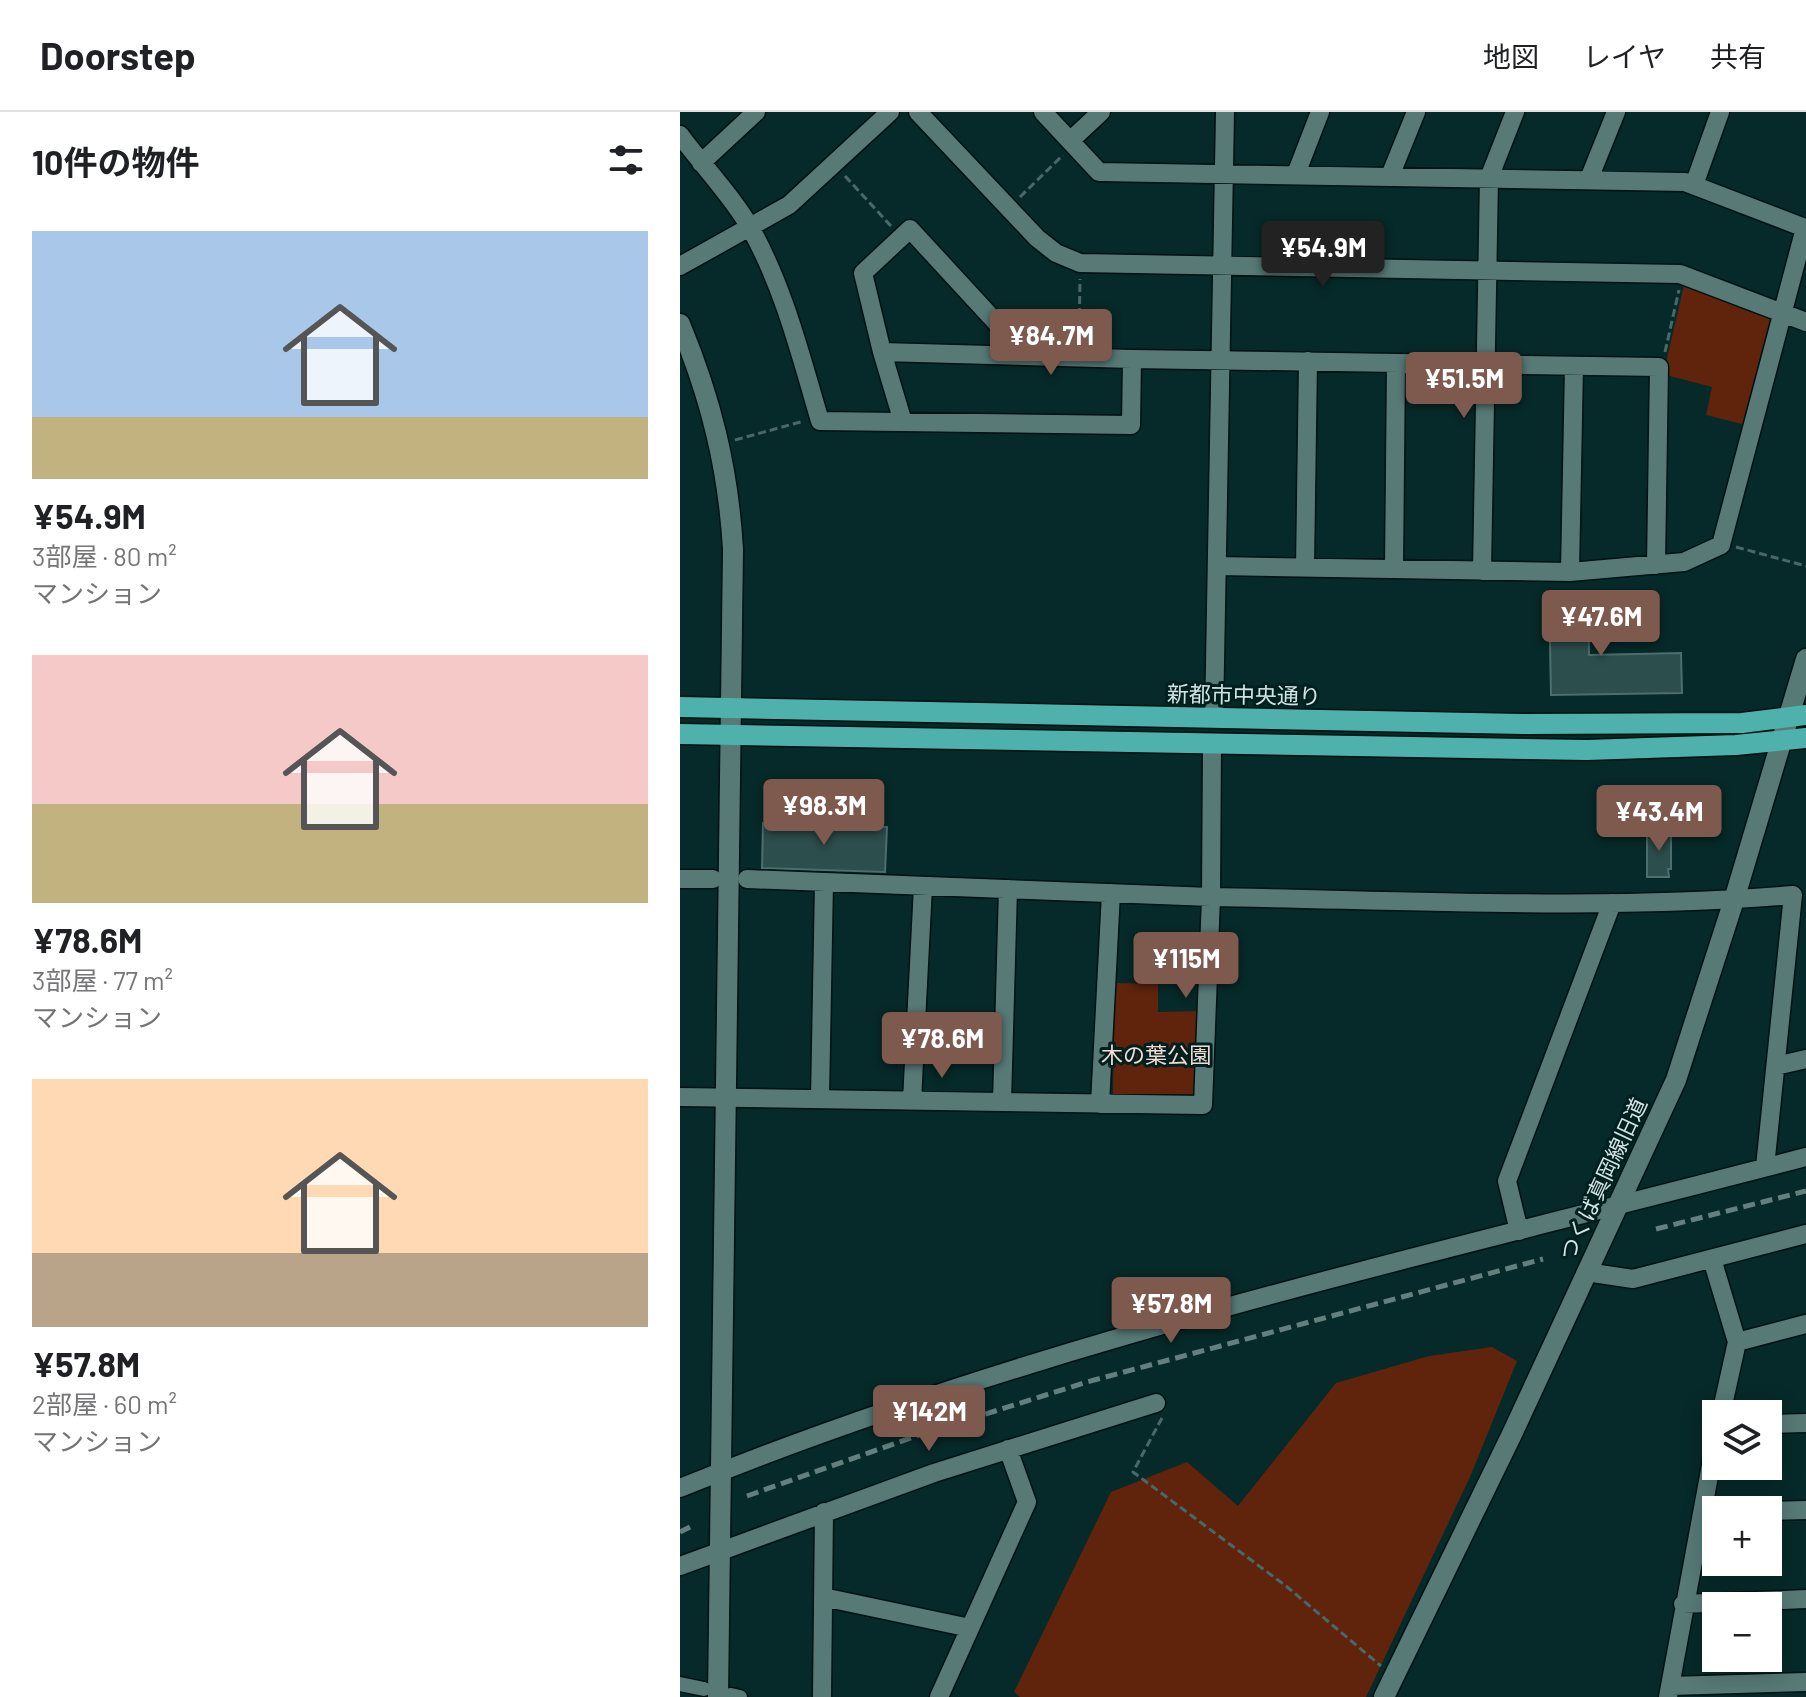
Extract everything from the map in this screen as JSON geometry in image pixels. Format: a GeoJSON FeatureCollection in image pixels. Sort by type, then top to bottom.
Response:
{"type":"FeatureCollection","features":[{"type":"Feature","properties":{"kind":"main road","name":"新都市中央通り"},"geometry":{"type":"LineString","coordinates":[[680,707],[1661,724],[1742,723],[1798,716]]}},
{"type":"Feature","properties":{"kind":"main road"},"geometry":{"type":"LineString","coordinates":[[680,734],[1587,750],[1665,749],[1806,738]]}},
{"type":"Feature","properties":{"kind":"street"},"geometry":{"type":"LineString","coordinates":[[701,163],[756,112]]}},
{"type":"Feature","properties":{"kind":"street"},"geometry":{"type":"LineString","coordinates":[[680,266],[789,205],[890,112]]}},
{"type":"Feature","properties":{"kind":"street"},"geometry":{"type":"LineString","coordinates":[[918,112],[1037,238],[1056,253],[1080,263],[1682,275],[1806,322]]}},
{"type":"Feature","properties":{"kind":"street"},"geometry":{"type":"LineString","coordinates":[[1043,112],[1099,172],[1685,182],[1805,228],[1721,545],[1684,562],[1570,572],[1217,566]]}},
{"type":"Feature","properties":{"kind":"street"},"geometry":{"type":"LineString","coordinates":[[1072,143],[1101,112]]}},
{"type":"Feature","properties":{"kind":"street"},"geometry":{"type":"LineString","coordinates":[[1214,718],[1225,112]]}},
{"type":"Feature","properties":{"kind":"street"},"geometry":{"type":"LineString","coordinates":[[1296,174],[1320,112]]}},
{"type":"Feature","properties":{"kind":"street"},"geometry":{"type":"LineString","coordinates":[[1390,176],[1416,112]]}},
{"type":"Feature","properties":{"kind":"street"},"geometry":{"type":"LineString","coordinates":[[1482,571],[1489,178],[1515,112]]}},
{"type":"Feature","properties":{"kind":"street"},"geometry":{"type":"LineString","coordinates":[[1589,179],[1616,112]]}},
{"type":"Feature","properties":{"kind":"street"},"geometry":{"type":"LineString","coordinates":[[1694,185],[1720,112]]}},
{"type":"Feature","properties":{"kind":"street"},"geometry":{"type":"LineString","coordinates":[[680,135],[750,227],[791,323],[820,421],[1131,425],[1132,359]]}},
{"type":"Feature","properties":{"kind":"street"},"geometry":{"type":"LineString","coordinates":[[903,422],[863,273],[910,229],[1003,330],[1004,354]]}},
{"type":"Feature","properties":{"kind":"street"},"geometry":{"type":"LineString","coordinates":[[680,324],[713,413],[727,480],[733,549],[719,1551],[723,1695],[680,1684]]}},
{"type":"Feature","properties":{"kind":"street"},"geometry":{"type":"LineString","coordinates":[[882,352],[1659,367],[1656,565]]}},
{"type":"Feature","properties":{"kind":"street"},"geometry":{"type":"LineString","coordinates":[[1305,568],[1308,361]]}},
{"type":"Feature","properties":{"kind":"street"},"geometry":{"type":"LineString","coordinates":[[1394,569],[1396,363]]}},
{"type":"Feature","properties":{"kind":"street"},"geometry":{"type":"LineString","coordinates":[[1570,572],[1574,366]]}},
{"type":"Feature","properties":{"kind":"street","name":"つくば真岡線旧道"},"geometry":{"type":"LineString","coordinates":[[1384,1697],[1512,1434],[1676,1080],[1782,742],[1798,716],[1806,659]]}},
{"type":"Feature","properties":{"kind":"street"},"geometry":{"type":"LineString","coordinates":[[680,1097],[1203,1105],[1211,897],[1212,743]]}},
{"type":"Feature","properties":{"kind":"street"},"geometry":{"type":"LineString","coordinates":[[680,879],[713,879]]}},
{"type":"Feature","properties":{"kind":"street"},"geometry":{"type":"LineString","coordinates":[[747,879],[1211,897],[1612,903],[1734,900],[1799,894],[1765,1167]]}},
{"type":"Feature","properties":{"kind":"street"},"geometry":{"type":"LineString","coordinates":[[820,1099],[824,882]]}},
{"type":"Feature","properties":{"kind":"street"},"geometry":{"type":"LineString","coordinates":[[912,1101],[923,886]]}},
{"type":"Feature","properties":{"kind":"street"},"geometry":{"type":"LineString","coordinates":[[1002,1102],[1008,889]]}},
{"type":"Feature","properties":{"kind":"street"},"geometry":{"type":"LineString","coordinates":[[1100,1104],[1111,893]]}},
{"type":"Feature","properties":{"kind":"street"},"geometry":{"type":"LineString","coordinates":[[1519,1231],[1507,1181],[1612,903]]}},
{"type":"Feature","properties":{"kind":"street"},"geometry":{"type":"LineString","coordinates":[[1776,1066],[1806,1059]]}},
{"type":"Feature","properties":{"kind":"street"},"geometry":{"type":"LineString","coordinates":[[680,1488],[886,1411],[1083,1348],[1806,1157]]}},
{"type":"Feature","properties":{"kind":"street"},"geometry":{"type":"LineString","coordinates":[[1586,1272],[1633,1279],[1806,1234]]}},
{"type":"Feature","properties":{"kind":"street"},"geometry":{"type":"LineString","coordinates":[[1712,1259],[1737,1342],[1724,1400]]}},
{"type":"Feature","properties":{"kind":"street"},"geometry":{"type":"LineString","coordinates":[[1737,1342],[1806,1324]]}},
{"type":"Feature","properties":{"kind":"street"},"geometry":{"type":"LineString","coordinates":[[680,1566],[824,1512],[1008,1449],[1159,1410]]}},
{"type":"Feature","properties":{"kind":"street"},"geometry":{"type":"LineString","coordinates":[[1782,1424],[1806,1423]]}},
{"type":"Feature","properties":{"kind":"street"},"geometry":{"type":"LineString","coordinates":[[939,1697],[1027,1502],[1008,1449]]}},
{"type":"Feature","properties":{"kind":"street"},"geometry":{"type":"LineString","coordinates":[[1782,1511],[1806,1510]]}},
{"type":"Feature","properties":{"kind":"street"},"geometry":{"type":"LineString","coordinates":[[822,1697],[824,1512]]}},
{"type":"Feature","properties":{"kind":"street"},"geometry":{"type":"LineString","coordinates":[[1702,1538],[1683,1604],[1669,1691],[1799,1687]]}},
{"type":"Feature","properties":{"kind":"street"},"geometry":{"type":"LineString","coordinates":[[823,1597],[970,1628]]}},
{"type":"Feature","properties":{"kind":"street"},"geometry":{"type":"LineString","coordinates":[[1683,1604],[1806,1599]]}},
{"type":"Feature","properties":{"kind":"path"},"geometry":{"type":"LineString","coordinates":[[1008,208],[1072,143]]}},
{"type":"Feature","properties":{"kind":"path"},"geometry":{"type":"LineString","coordinates":[[834,164],[902,237]]}},
{"type":"Feature","properties":{"kind":"path"},"geometry":{"type":"LineString","coordinates":[[1079,357],[1080,263]]}},
{"type":"Feature","properties":{"kind":"path"},"geometry":{"type":"LineString","coordinates":[[1659,367],[1682,275]]}},
{"type":"Feature","properties":{"kind":"path"},"geometry":{"type":"LineString","coordinates":[[735,440],[818,417]]}},
{"type":"Feature","properties":{"kind":"path"},"geometry":{"type":"LineString","coordinates":[[1733,546],[1806,566]]}},
{"type":"Feature","properties":{"kind":"path"},"geometry":{"type":"LineString","coordinates":[[1159,1410],[1133,1472],[1286,1586],[1394,1677]]}},
{"type":"Feature","properties":{"kind":"green space"},"geometry":{"type":"Polygon","coordinates":[[[1684,285],[1769,317],[1772,325],[1746,425],[1706,415],[1712,387],[1666,375],[1684,285]]]}},
{"type":"Feature","properties":{"kind":"green space","name":"木の葉公園"},"geometry":{"type":"Polygon","coordinates":[[[1115,983],[1158,984],[1158,1012],[1201,1011],[1200,1094],[1194,1100],[1118,1098],[1113,1093],[1115,983]]]}},
{"type":"Feature","properties":{"kind":"green space"},"geometry":{"type":"Polygon","coordinates":[[[1492,1347],[1517,1361],[1470,1477],[1366,1697],[1020,1697],[1014,1692],[1111,1492],[1187,1462],[1238,1506],[1336,1383],[1429,1356],[1492,1347]]]}},
{"type":"Feature","properties":{"kind":"building"},"geometry":{"type":"Polygon","coordinates":[[[1549,592],[1588,592],[1589,655],[1681,653],[1682,693],[1551,695],[1549,592]]]}},
{"type":"Feature","properties":{"kind":"building"},"geometry":{"type":"Polygon","coordinates":[[[763,823],[887,827],[885,872],[762,868],[763,823]]]}},
{"type":"Feature","properties":{"kind":"building"},"geometry":{"type":"Polygon","coordinates":[[[1647,830],[1671,830],[1669,877],[1647,877],[1647,830]]]}},
{"type":"Feature","properties":{"kind":"railway"},"geometry":{"type":"LineString","coordinates":[[1656,1229],[1806,1191]]}},
{"type":"Feature","properties":{"kind":"railway"},"geometry":{"type":"LineString","coordinates":[[747,1496],[916,1436],[1087,1382],[1543,1259]]}},
{"type":"Feature","properties":{"kind":"railway"},"geometry":{"type":"LineString","coordinates":[[680,1532],[690,1527]]}}]}
